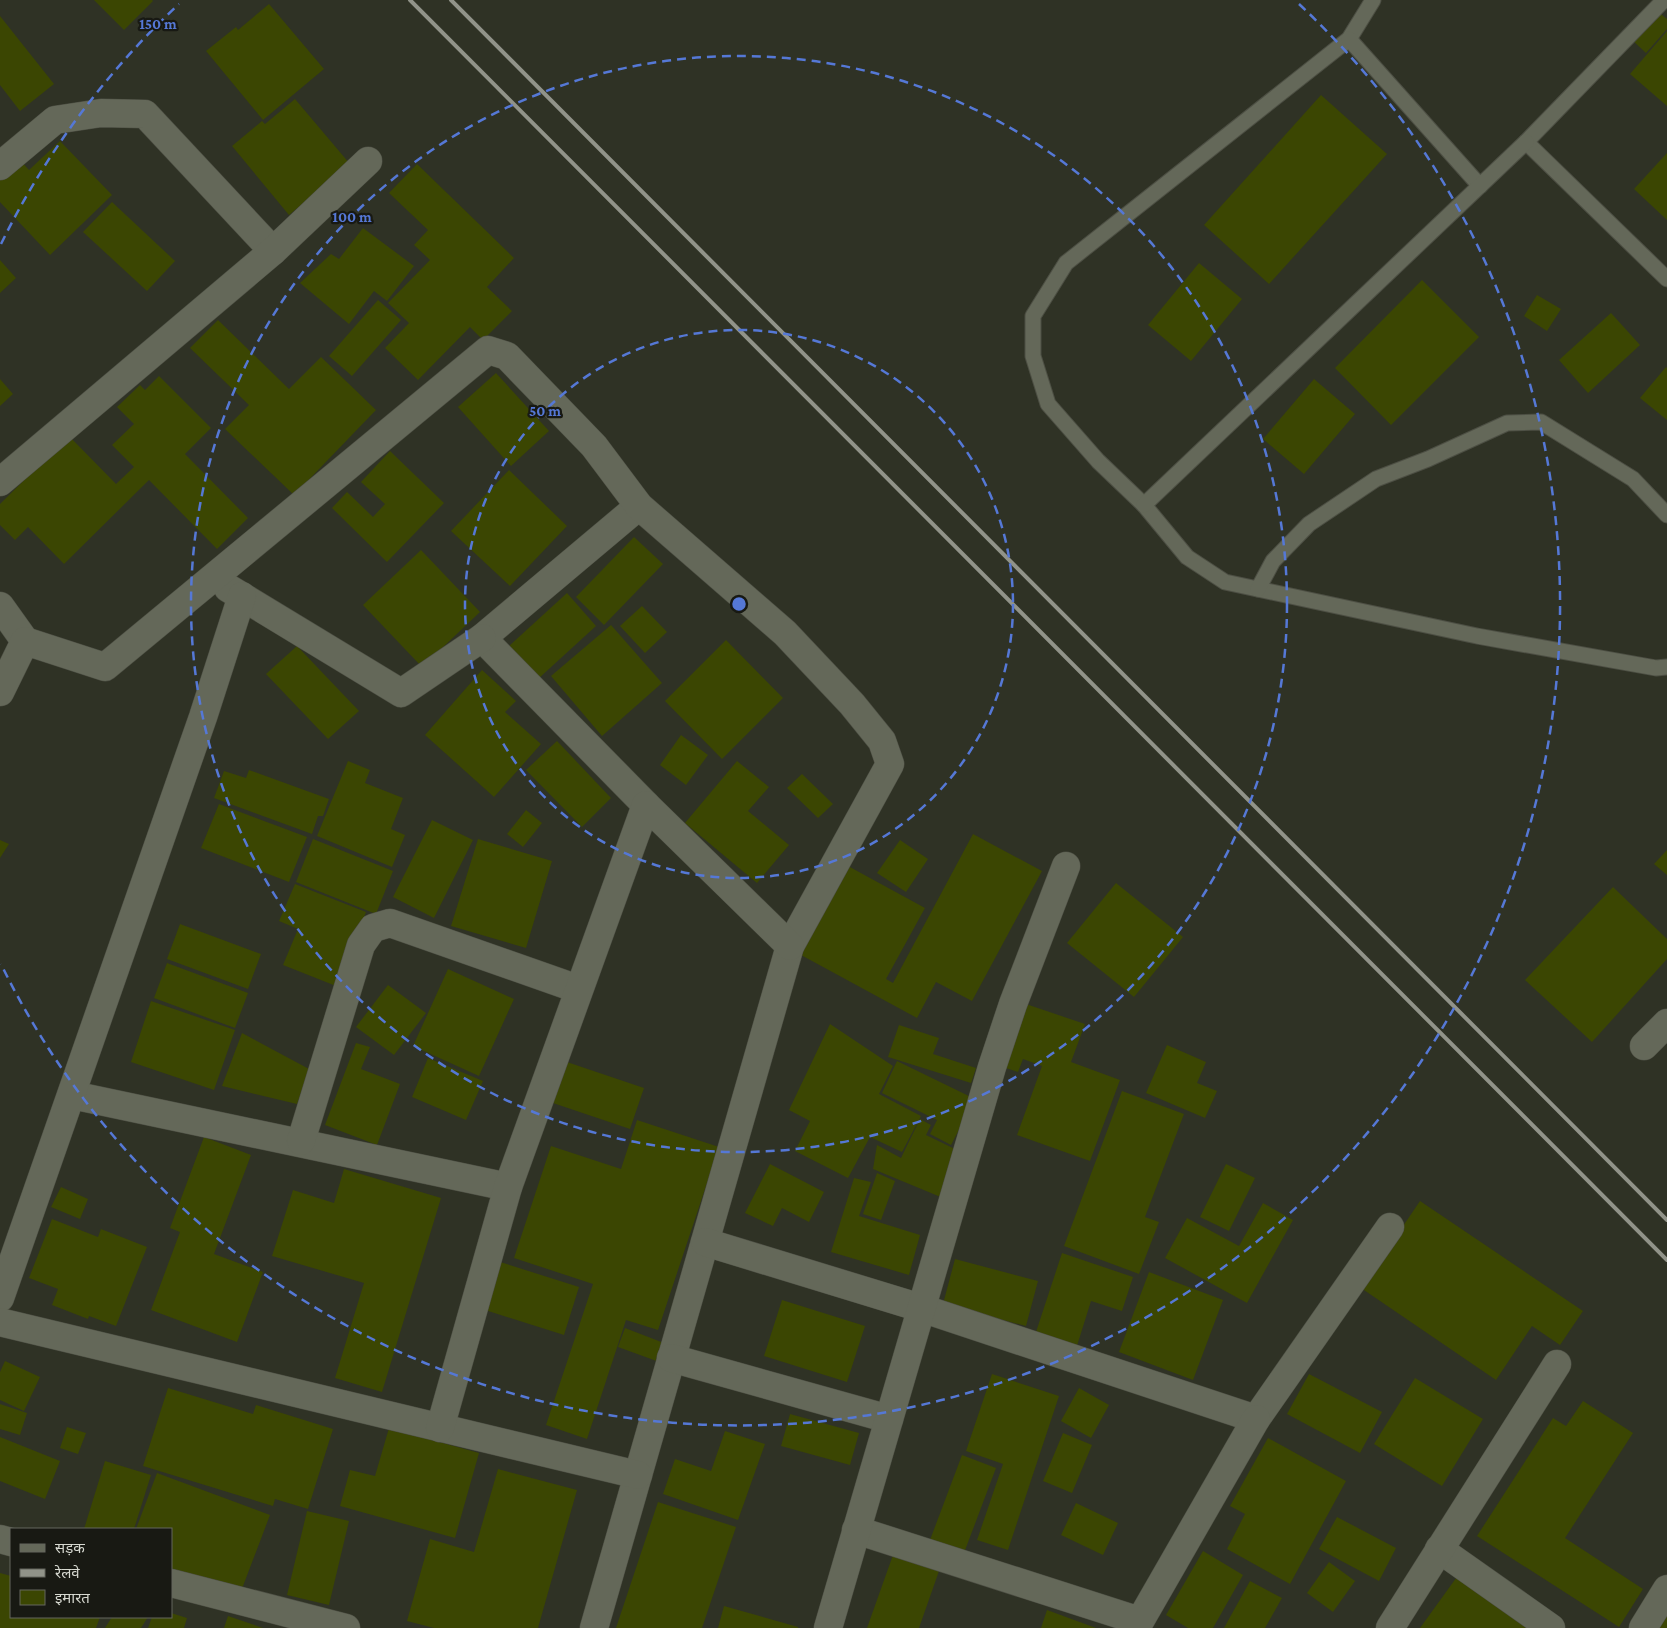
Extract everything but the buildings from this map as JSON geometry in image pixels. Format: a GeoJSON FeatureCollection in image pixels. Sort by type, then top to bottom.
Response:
{"type":"FeatureCollection","features":[{"type":"Feature","properties":{"kind":"street"},"geometry":{"type":"LineString","coordinates":[[0,166],[55,120],[101,113],[145,114],[273,251]]}},
{"type":"Feature","properties":{"kind":"street"},"geometry":{"type":"LineString","coordinates":[[0,482],[273,251],[368,161]]}},
{"type":"Feature","properties":{"kind":"street"},"geometry":{"type":"LineString","coordinates":[[0,606],[25,641],[105,667],[488,350],[507,356],[594,446],[639,506],[785,633],[852,704],[882,741],[890,764],[790,946],[594,1628]]}},
{"type":"Feature","properties":{"kind":"street"},"geometry":{"type":"LineString","coordinates":[[212,578],[402,693],[482,638],[639,506]]}},
{"type":"Feature","properties":{"kind":"street"},"geometry":{"type":"LineString","coordinates":[[0,1298],[204,717],[242,596]]}},
{"type":"Feature","properties":{"kind":"street"},"geometry":{"type":"LineString","coordinates":[[482,638],[646,805],[790,946]]}},
{"type":"Feature","properties":{"kind":"street"},"geometry":{"type":"LineString","coordinates":[[0,692],[25,641]]}},
{"type":"Feature","properties":{"kind":"street"},"geometry":{"type":"LineString","coordinates":[[440,1428],[508,1187],[646,805]]}},
{"type":"Feature","properties":{"kind":"street"},"geometry":{"type":"LineString","coordinates":[[828,1628],[992,1067],[1012,1004],[1066,866]]}},
{"type":"Feature","properties":{"kind":"street"},"geometry":{"type":"LineString","coordinates":[[302,1142],[360,944],[373,928],[390,923],[578,989]]}},
{"type":"Feature","properties":{"kind":"street"},"geometry":{"type":"LineString","coordinates":[[1644,1046],[1667,1023]]}},
{"type":"Feature","properties":{"kind":"street"},"geometry":{"type":"LineString","coordinates":[[72,1095],[508,1187]]}},
{"type":"Feature","properties":{"kind":"street"},"geometry":{"type":"LineString","coordinates":[[856,1530],[1148,1625],[1256,1419],[1390,1226]]}},
{"type":"Feature","properties":{"kind":"street"},"geometry":{"type":"LineString","coordinates":[[705,1242],[921,1308],[1256,1419]]}},
{"type":"Feature","properties":{"kind":"street"},"geometry":{"type":"LineString","coordinates":[[0,1322],[638,1475]]}},
{"type":"Feature","properties":{"kind":"street"},"geometry":{"type":"LineString","coordinates":[[672,1358],[888,1419]]}},
{"type":"Feature","properties":{"kind":"street"},"geometry":{"type":"LineString","coordinates":[[1390,1628],[1557,1364]]}},
{"type":"Feature","properties":{"kind":"street"},"geometry":{"type":"LineString","coordinates":[[1440,1549],[1551,1628]]}},
{"type":"Feature","properties":{"kind":"street"},"geometry":{"type":"LineString","coordinates":[[172,1583],[346,1628]]}},
{"type":"Feature","properties":{"kind":"street"},"geometry":{"type":"LineString","coordinates":[[1643,1628],[1667,1589]]}},
{"type":"Feature","properties":{"kind":"lane"},"geometry":{"type":"LineString","coordinates":[[1373,0],[1349,39],[1066,263],[1033,316],[1033,356],[1048,404],[1098,461],[1144,505],[1187,557],[1225,582],[1477,636],[1656,668],[1667,667]]}},
{"type":"Feature","properties":{"kind":"lane"},"geometry":{"type":"LineString","coordinates":[[1144,505],[1526,142],[1664,0]]}},
{"type":"Feature","properties":{"kind":"lane"},"geometry":{"type":"LineString","coordinates":[[1349,39],[1480,186]]}},
{"type":"Feature","properties":{"kind":"lane"},"geometry":{"type":"LineString","coordinates":[[1526,142],[1667,279]]}},
{"type":"Feature","properties":{"kind":"lane"},"geometry":{"type":"LineString","coordinates":[[1258,589],[1273,561],[1309,524],[1376,479],[1428,459],[1507,423],[1541,422],[1633,479],[1667,515]]}},
{"type":"Feature","properties":{"kind":"railway"},"geometry":{"type":"LineString","coordinates":[[410,0],[1667,1260]]}},
{"type":"Feature","properties":{"kind":"railway"},"geometry":{"type":"LineString","coordinates":[[451,0],[1667,1220]]}}]}
